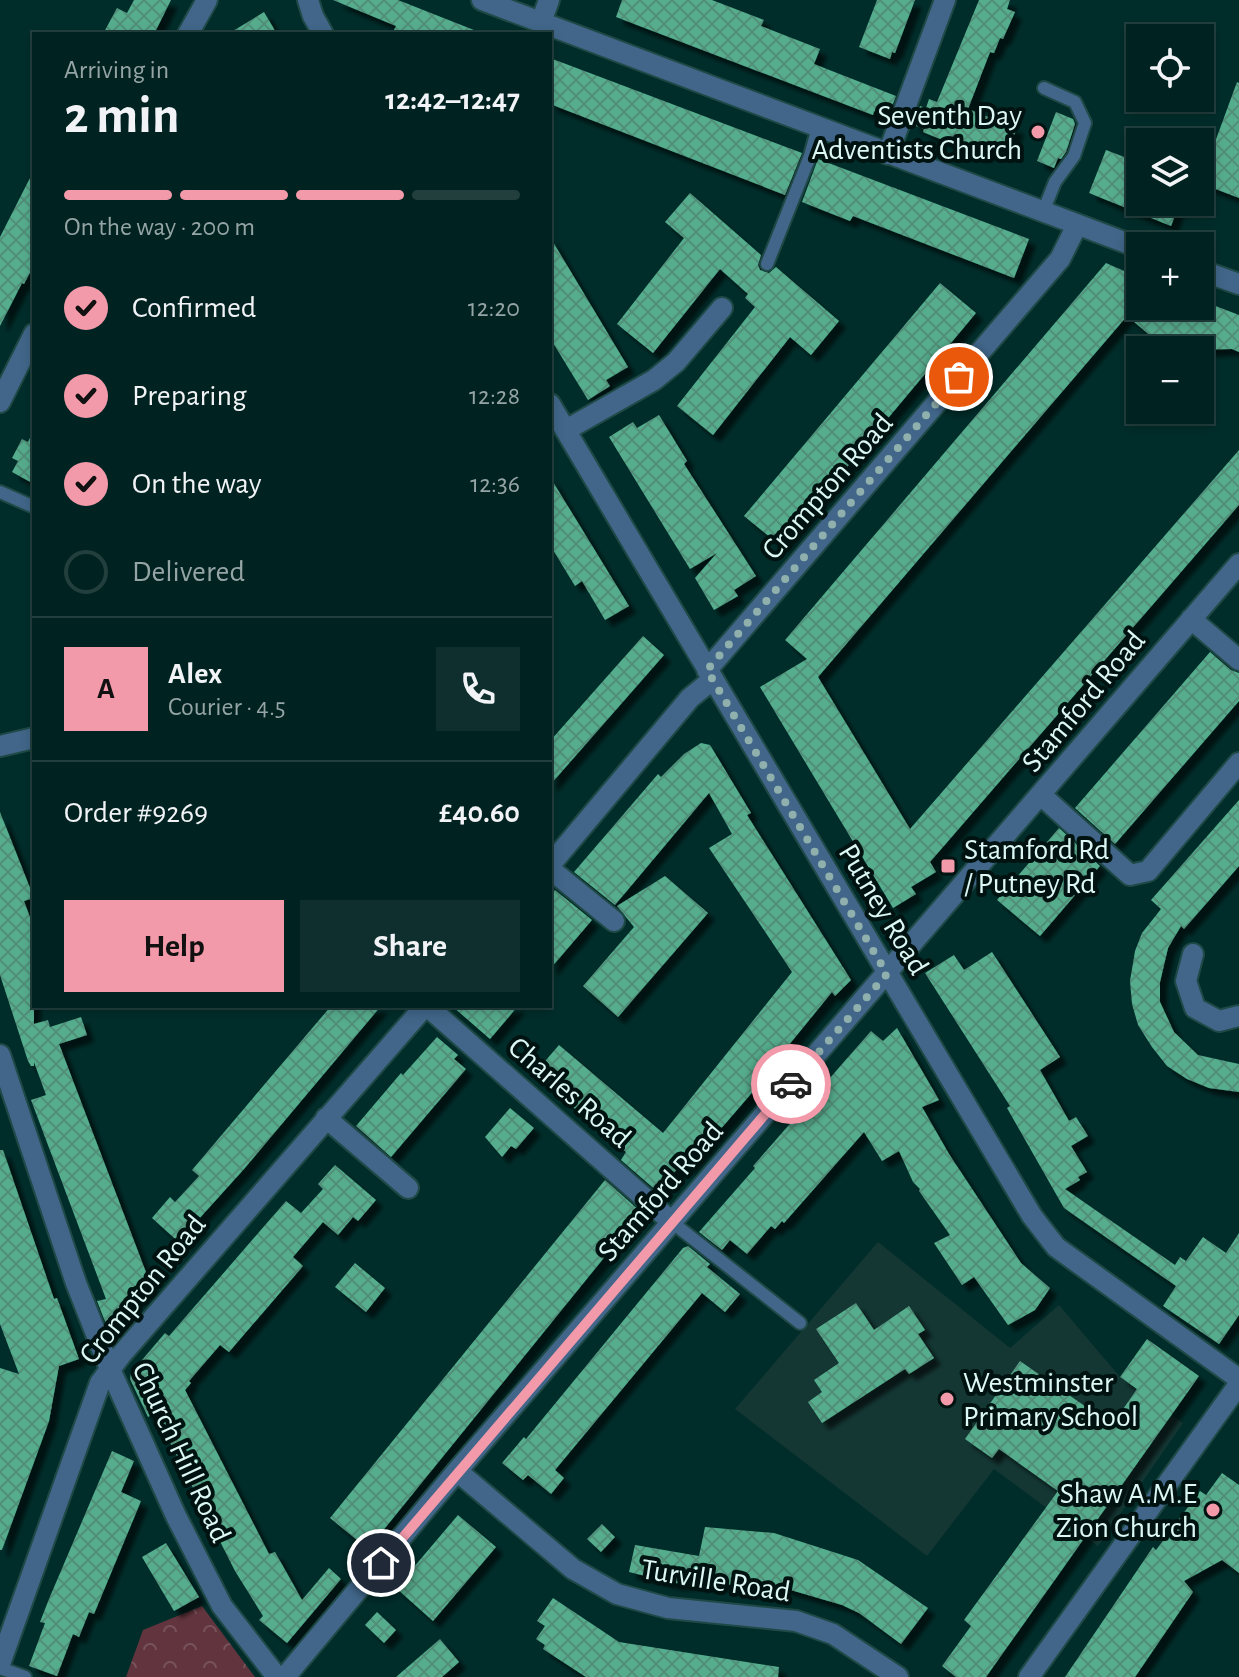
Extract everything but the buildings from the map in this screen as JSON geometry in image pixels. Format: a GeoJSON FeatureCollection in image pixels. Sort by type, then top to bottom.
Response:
{"type":"FeatureCollection","features":[{"type":"Feature","properties":{"kind":"street"},"geometry":{"type":"LineString","coordinates":[[189,32],[207,0]]}},
{"type":"Feature","properties":{"kind":"street"},"geometry":{"type":"LineString","coordinates":[[308,0],[322,32]]}},
{"type":"Feature","properties":{"kind":"street"},"geometry":{"type":"LineString","coordinates":[[482,0],[1126,243]]}},
{"type":"Feature","properties":{"kind":"street"},"geometry":{"type":"LineString","coordinates":[[541,22],[549,0]]}},
{"type":"Feature","properties":{"kind":"street"},"geometry":{"type":"LineString","coordinates":[[888,154],[945,0]]}},
{"type":"Feature","properties":{"kind":"street","name":"Crompton Road"},"geometry":{"type":"LineString","coordinates":[[552,865],[1060,259],[1077,225]]}},
{"type":"Feature","properties":{"kind":"street"},"geometry":{"type":"LineString","coordinates":[[1214,275],[1239,284]]}},
{"type":"Feature","properties":{"kind":"street"},"geometry":{"type":"LineString","coordinates":[[566,430],[654,380],[676,362],[722,308]]}},
{"type":"Feature","properties":{"kind":"street"},"geometry":{"type":"LineString","coordinates":[[0,402],[32,338]]}},
{"type":"Feature","properties":{"kind":"street","name":"Putney Road"},"geometry":{"type":"LineString","coordinates":[[552,407],[1032,1216],[1056,1247],[1239,1382]]}},
{"type":"Feature","properties":{"kind":"street","name":"Stamford Road"},"geometry":{"type":"LineString","coordinates":[[285,1677],[457,1471],[1239,564]]}},
{"type":"Feature","properties":{"kind":"street"},"geometry":{"type":"LineString","coordinates":[[1191,619],[1239,660]]}},
{"type":"Feature","properties":{"kind":"street"},"geometry":{"type":"LineString","coordinates":[[0,746],[32,738]]}},
{"type":"Feature","properties":{"kind":"street"},"geometry":{"type":"LineString","coordinates":[[1042,796],[1130,875],[1148,871],[1239,763]]}},
{"type":"Feature","properties":{"kind":"street"},"geometry":{"type":"LineString","coordinates":[[552,869],[614,921]]}},
{"type":"Feature","properties":{"kind":"street"},"geometry":{"type":"LineString","coordinates":[[1193,954],[1186,981],[1195,1008],[1219,1021],[1239,1016]]}},
{"type":"Feature","properties":{"kind":"street","name":"Crompton Road"},"geometry":{"type":"LineString","coordinates":[[0,1666],[100,1383],[424,1008]]}},
{"type":"Feature","properties":{"kind":"street","name":"Charles Road"},"geometry":{"type":"LineString","coordinates":[[428,1008],[673,1223]]}},
{"type":"Feature","properties":{"kind":"street","name":"Church Hill Road"},"geometry":{"type":"LineString","coordinates":[[0,1055],[76,1283],[110,1369],[176,1516],[222,1606],[277,1677]]}},
{"type":"Feature","properties":{"kind":"street"},"geometry":{"type":"LineString","coordinates":[[326,1118],[408,1188]]}},
{"type":"Feature","properties":{"kind":"street"},"geometry":{"type":"LineString","coordinates":[[1029,1677],[1239,1382]]}},
{"type":"Feature","properties":{"kind":"street","name":"Turville Road"},"geometry":{"type":"LineString","coordinates":[[457,1471],[573,1569],[617,1594],[668,1608],[796,1621],[833,1634],[898,1677]]}},
{"type":"Feature","properties":{"kind":"lane"},"geometry":{"type":"LineString","coordinates":[[1043,212],[1055,182],[1074,156],[1085,123],[1075,102],[1044,88]]}},
{"type":"Feature","properties":{"kind":"lane"},"geometry":{"type":"LineString","coordinates":[[767,264],[810,156],[818,127]]}},
{"type":"Feature","properties":{"kind":"lane"},"geometry":{"type":"LineString","coordinates":[[0,492],[32,506]]}},
{"type":"Feature","properties":{"kind":"lane"},"geometry":{"type":"LineString","coordinates":[[673,1223],[800,1323]]}},
{"type":"Feature","properties":{"kind":"lane"},"geometry":{"type":"LineString","coordinates":[[0,1666],[25,1677]]}},
{"type":"Feature","properties":{"kind":"shaded area","name":"Westminster Primary School"},"geometry":{"type":"Polygon","coordinates":[[[878,1242],[1010,1348],[1059,1305],[1120,1377],[1183,1423],[1098,1546],[994,1469],[927,1556],[735,1409],[878,1242]]]}},
{"type":"Feature","properties":{"kind":"green space"},"geometry":{"type":"Polygon","coordinates":[[[202,1606],[255,1677],[126,1677],[143,1630],[202,1606]]]}},
{"type":"Feature","properties":{"kind":"way so far"},"geometry":{"type":"LineString","coordinates":[[791,1084],[887,974],[707,670],[959,377]]}},
{"type":"Feature","properties":{"kind":"place","name":"Seventh Day Adventists Church"},"geometry":{"type":"Point","coordinates":[1038,132]}},
{"type":"Feature","properties":{"kind":"place","name":"Stamford Rd / Putney Rd"},"geometry":{"type":"Point","coordinates":[948,866]}},
{"type":"Feature","properties":{"kind":"place","name":"Westminster Primary School"},"geometry":{"type":"Point","coordinates":[947,1399]}},
{"type":"Feature","properties":{"kind":"place","name":"Shaw A.M.E Zion Church"},"geometry":{"type":"Point","coordinates":[1213,1510]}},
{"type":"Feature","properties":{"kind":"route"},"geometry":{"type":"LineString","coordinates":[[381,1563],[791,1084]]}}]}
